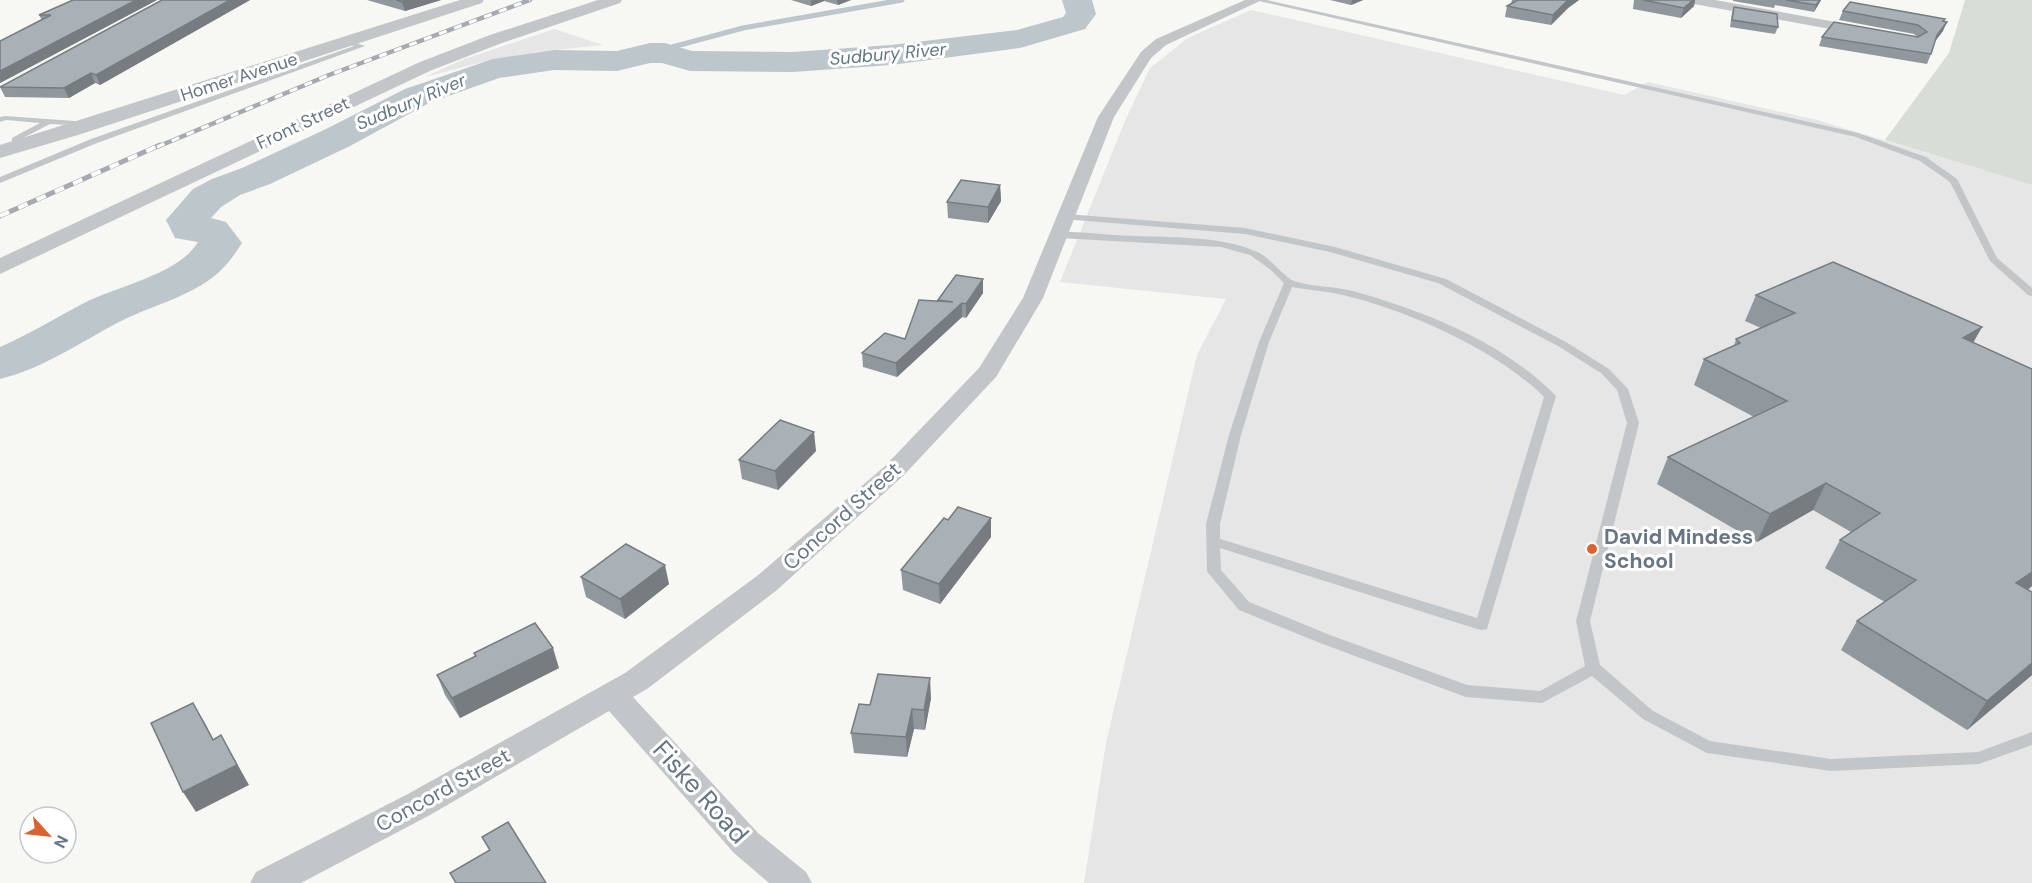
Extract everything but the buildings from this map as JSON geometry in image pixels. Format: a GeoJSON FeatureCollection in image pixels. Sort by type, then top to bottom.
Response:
{"type":"FeatureCollection","features":[{"type":"Feature","properties":{"kind":"street","name":"Homer Avenue"},"geometry":{"type":"LineString","coordinates":[[0,152],[71,131],[94,132],[348,42],[476,0]]}},
{"type":"Feature","properties":{"kind":"street","name":"Front Street"},"geometry":{"type":"LineString","coordinates":[[0,267],[426,66],[496,39],[614,0]]}},
{"type":"Feature","properties":{"kind":"street","name":"Concord Street"},"geometry":{"type":"LineString","coordinates":[[268,883],[418,805],[636,681],[767,583],[894,471],[988,372],[1033,298],[1106,117],[1146,55],[1168,39],[1257,0]]}},
{"type":"Feature","properties":{"kind":"street"},"geometry":{"type":"LineString","coordinates":[[1694,0],[1881,34]]}},
{"type":"Feature","properties":{"kind":"street","name":"Fiske Road"},"geometry":{"type":"LineString","coordinates":[[612,694],[746,843],[795,883]]}},
{"type":"Feature","properties":{"kind":"lane"},"geometry":{"type":"LineString","coordinates":[[1257,0],[1858,135],[1923,159],[1954,181],[1993,259],[2032,293]]}},
{"type":"Feature","properties":{"kind":"lane"},"geometry":{"type":"LineString","coordinates":[[0,120],[5,117],[50,121],[94,132]]}},
{"type":"Feature","properties":{"kind":"lane"},"geometry":{"type":"LineString","coordinates":[[15,140],[50,121]]}},
{"type":"Feature","properties":{"kind":"lane"},"geometry":{"type":"LineString","coordinates":[[0,180],[94,132]]}},
{"type":"Feature","properties":{"kind":"lane"},"geometry":{"type":"LineString","coordinates":[[1063,226],[1222,244],[1253,253],[1274,268],[1289,283],[1351,294],[1468,338],[1539,382],[1550,396],[1482,625],[1213,541]]}},
{"type":"Feature","properties":{"kind":"lane"},"geometry":{"type":"LineString","coordinates":[[1063,226],[1245,231],[1332,249],[1442,281],[1562,344],[1605,371],[1622,389],[1633,423],[1583,621],[1593,668],[1648,716],[1707,747],[1831,765],[1980,758],[2032,738]]}},
{"type":"Feature","properties":{"kind":"lane"},"geometry":{"type":"LineString","coordinates":[[1289,283],[1264,342],[1235,435],[1212,524],[1214,571],[1244,606],[1325,639],[1466,691],[1542,697],[1593,668]]}},
{"type":"Feature","properties":{"kind":"shaded area"},"geometry":{"type":"Polygon","coordinates":[[[1965,0],[2032,0],[2032,185],[1885,140],[1949,53],[1965,0]]]}},
{"type":"Feature","properties":{"kind":"shaded area","name":"David Mindess School"},"geometry":{"type":"Polygon","coordinates":[[[1251,10],[1624,95],[1648,82],[1817,120],[2032,185],[2032,883],[1084,883],[1106,743],[1197,355],[1226,299],[1060,282],[1125,121],[1150,68],[1188,38],[1251,10]]]}},
{"type":"Feature","properties":{"kind":"shaded area"},"geometry":{"type":"Polygon","coordinates":[[[554,29],[603,45],[536,52],[425,77],[462,60],[554,29]]]}},
{"type":"Feature","properties":{"kind":"waterway"},"geometry":{"type":"LineString","coordinates":[[650,53],[743,28],[902,0]]}},
{"type":"Feature","properties":{"kind":"waterway","name":"Sudbury River"},"geometry":{"type":"LineString","coordinates":[[0,364],[40,347],[103,312],[167,285],[197,268],[221,243],[211,231],[190,229],[187,220],[207,198],[226,187],[256,176],[337,138],[417,96],[493,69],[554,60],[617,61],[650,53],[665,53],[690,61],[793,62],[891,55],[1020,39],[1074,23],[1081,14],[1077,0]]}},
{"type":"Feature","properties":{"kind":"railway"},"geometry":{"type":"LineString","coordinates":[[157,147],[329,75],[530,0]]}},
{"type":"Feature","properties":{"kind":"railway"},"geometry":{"type":"LineString","coordinates":[[0,216],[160,145]]}},
{"type":"Feature","properties":{"kind":"place","name":"David Mindess School"},"geometry":{"type":"Point","coordinates":[1592,549]}}]}
